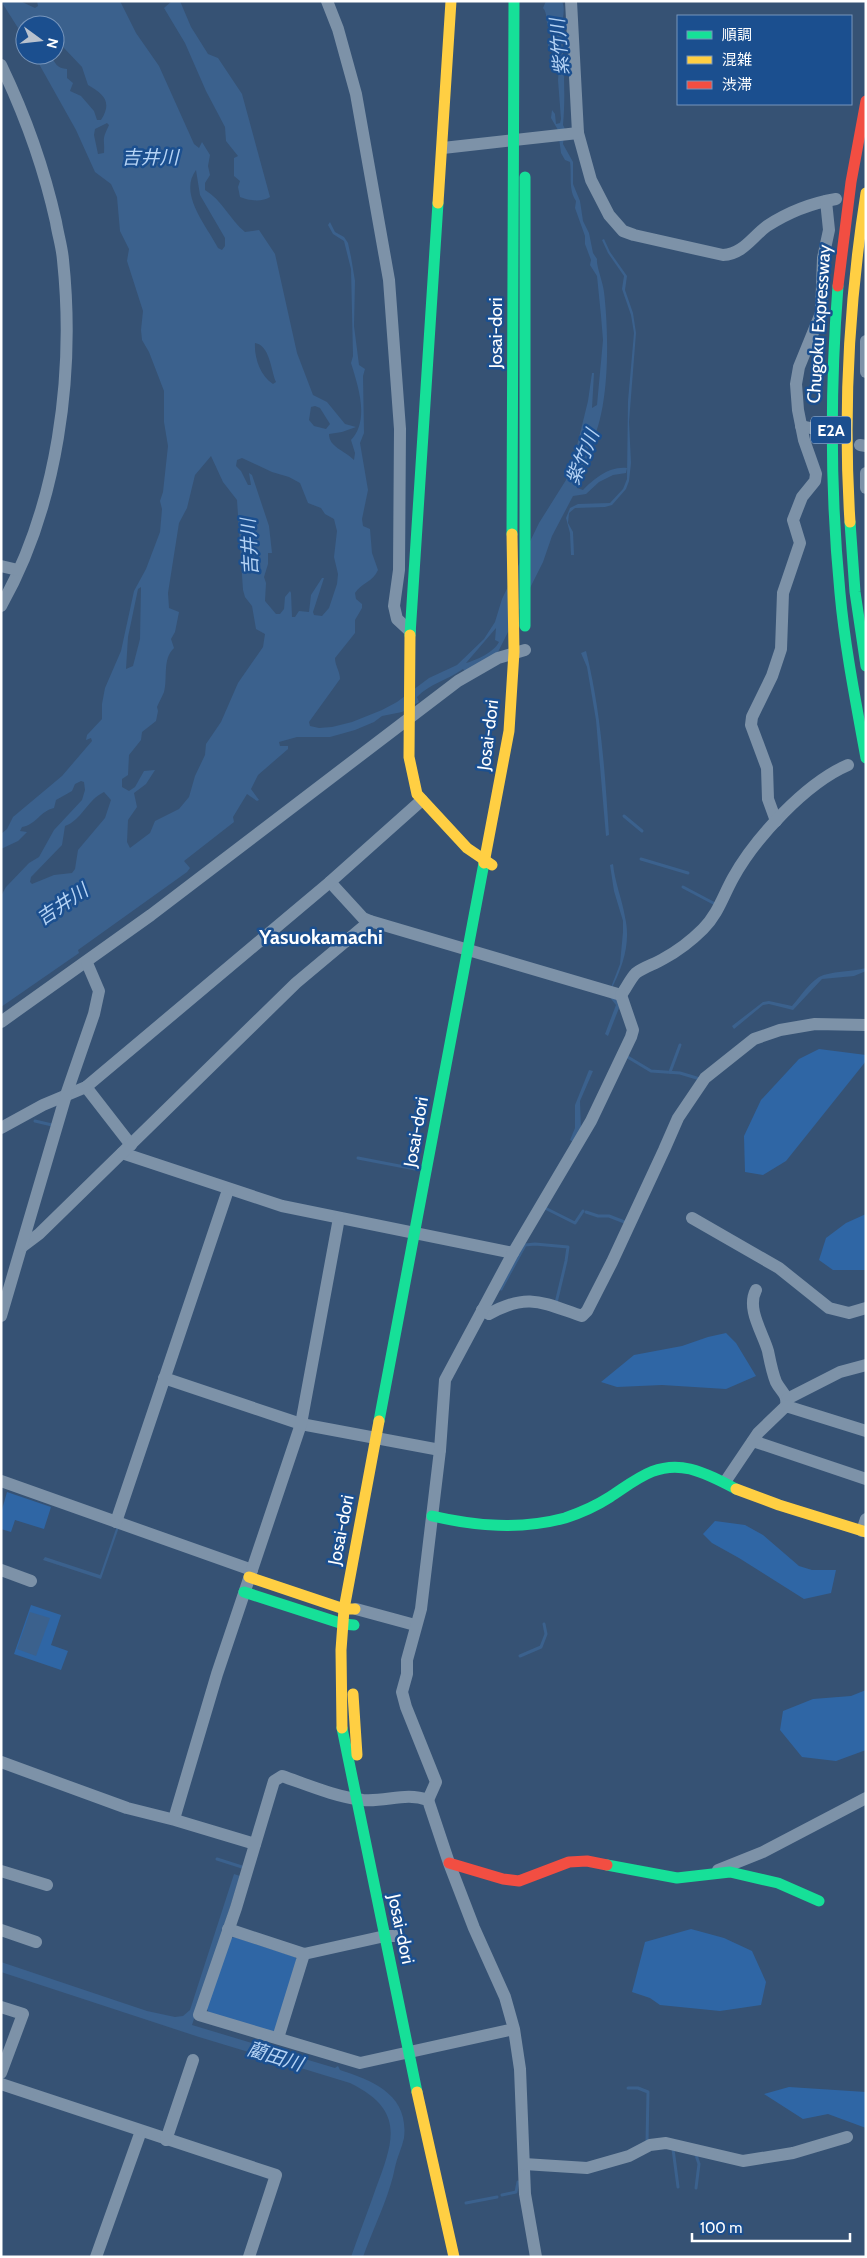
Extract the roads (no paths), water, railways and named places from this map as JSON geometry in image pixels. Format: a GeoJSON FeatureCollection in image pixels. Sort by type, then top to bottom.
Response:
{"type":"FeatureCollection","features":[{"type":"Feature","properties":{"kind":"main road"},"geometry":{"type":"LineString","coordinates":[[451,1],[443,148],[410,631],[408,757],[415,788],[422,800],[467,848],[493,866]]}},
{"type":"Feature","properties":{"kind":"main road","name":"Josai-dori"},"geometry":{"type":"LineString","coordinates":[[473,952],[483,859],[498,793],[509,731],[525,609],[519,141],[514,1]]}},
{"type":"Feature","properties":{"kind":"main road","name":"Josai-dori"},"geometry":{"type":"LineString","coordinates":[[525,1],[519,141],[512,565],[514,630],[525,667]]}},
{"type":"Feature","properties":{"kind":"main road","name":"Chugoku Expressway"},"geometry":{"type":"LineString","coordinates":[[866,102],[848,195],[838,272],[831,406],[832,472],[840,601],[857,718],[866,758]]}},
{"type":"Feature","properties":{"kind":"main road","name":"Chugoku Expressway"},"geometry":{"type":"LineString","coordinates":[[866,193],[855,274],[850,338],[848,473],[857,601],[866,666]]}},
{"type":"Feature","properties":{"kind":"main road","name":"Josai-dori"},"geometry":{"type":"LineString","coordinates":[[454,2257],[390,1936],[360,1799],[342,1732],[342,1624],[350,1609],[473,952],[514,768],[524,686]]}},
{"type":"Feature","properties":{"kind":"main road"},"geometry":{"type":"LineString","coordinates":[[432,1516],[482,1527],[539,1524],[562,1519],[588,1510],[609,1498],[639,1476],[655,1468],[688,1468],[702,1471],[751,1496],[864,1527]]}},
{"type":"Feature","properties":{"kind":"main road"},"geometry":{"type":"LineString","coordinates":[[251,1574],[350,1609]]}},
{"type":"Feature","properties":{"kind":"main road"},"geometry":{"type":"LineString","coordinates":[[244,1592],[342,1624],[355,1625]]}},
{"type":"Feature","properties":{"kind":"main road","name":"Josai-dori"},"geometry":{"type":"LineString","coordinates":[[350,1609],[355,1625],[352,1656],[355,1740],[360,1799]]}},
{"type":"Feature","properties":{"kind":"main road"},"geometry":{"type":"LineString","coordinates":[[448,1863],[503,1879],[519,1881],[569,1862],[586,1861],[677,1878],[711,1873],[742,1874],[778,1883],[819,1901]]}},
{"type":"Feature","properties":{"kind":"main road","name":"Josai-dori"},"geometry":{"type":"LineString","coordinates":[[414,2052],[465,2257]]}},
{"type":"Feature","properties":{"kind":"street"},"geometry":{"type":"LineString","coordinates":[[327,1],[338,29],[356,94],[390,280],[400,429],[399,570],[394,606],[396,619],[410,631]]}},
{"type":"Feature","properties":{"kind":"street"},"geometry":{"type":"LineString","coordinates":[[571,1],[576,133],[599,199],[617,226],[623,231],[723,255],[731,255],[742,250],[766,227],[786,216],[831,200],[829,230],[823,258],[821,313],[799,368],[796,384],[801,426],[816,474],[815,481],[802,498],[793,520],[800,543],[783,594],[783,637],[781,649],[772,676],[752,717],[751,725],[767,768],[768,799],[776,821]]}},
{"type":"Feature","properties":{"kind":"street"},"geometry":{"type":"LineString","coordinates":[[1,65],[27,123],[50,194],[63,258],[66,321],[66,372],[62,413],[51,473],[28,546],[1,606]]}},
{"type":"Feature","properties":{"kind":"street"},"geometry":{"type":"LineString","coordinates":[[443,148],[519,141],[576,133]]}},
{"type":"Feature","properties":{"kind":"street"},"geometry":{"type":"LineString","coordinates":[[866,341],[866,372]]}},
{"type":"Feature","properties":{"kind":"street"},"geometry":{"type":"LineString","coordinates":[[801,426],[816,429]]}},
{"type":"Feature","properties":{"kind":"street"},"geometry":{"type":"LineString","coordinates":[[866,473],[866,488]]}},
{"type":"Feature","properties":{"kind":"street"},"geometry":{"type":"LineString","coordinates":[[1,566],[18,570]]}},
{"type":"Feature","properties":{"kind":"street"},"geometry":{"type":"LineString","coordinates":[[1,1022],[87,963],[408,717],[458,682],[498,658],[520,651]]}},
{"type":"Feature","properties":{"kind":"street"},"geometry":{"type":"LineString","coordinates":[[621,995],[636,974],[665,958],[702,930],[716,914],[733,878],[747,856],[776,821],[824,780],[836,771],[848,766]]}},
{"type":"Feature","properties":{"kind":"street"},"geometry":{"type":"LineString","coordinates":[[1,1128],[86,1087],[330,882],[422,800]]}},
{"type":"Feature","properties":{"kind":"street"},"geometry":{"type":"LineString","coordinates":[[330,882],[364,918],[370,921],[621,995]]}},
{"type":"Feature","properties":{"kind":"street"},"geometry":{"type":"LineString","coordinates":[[23,1246],[39,1234],[296,983],[370,921]]}},
{"type":"Feature","properties":{"kind":"street"},"geometry":{"type":"LineString","coordinates":[[1,1316],[66,1095],[94,1014],[99,990],[87,963]]}},
{"type":"Feature","properties":{"kind":"street"},"geometry":{"type":"LineString","coordinates":[[536,2257],[525,2194],[520,2069],[514,2028],[505,1997],[474,1928],[448,1863],[428,1800],[436,1782],[406,1707],[402,1692],[415,1625],[421,1609],[440,1450],[445,1380],[513,1252],[591,1121],[634,1030],[621,995]]}},
{"type":"Feature","properties":{"kind":"street"},"geometry":{"type":"LineString","coordinates":[[482,1310],[489,1314],[504,1306],[532,1300],[582,1316],[612,1262],[671,1132],[705,1078],[754,1039],[780,1030],[815,1024],[866,1025]]}},
{"type":"Feature","properties":{"kind":"street"},"geometry":{"type":"LineString","coordinates":[[86,1087],[127,1149],[228,1190],[282,1206],[513,1252]]}},
{"type":"Feature","properties":{"kind":"street"},"geometry":{"type":"LineString","coordinates":[[116,1522],[228,1190]]}},
{"type":"Feature","properties":{"kind":"street"},"geometry":{"type":"LineString","coordinates":[[174,1819],[244,1592],[301,1424],[339,1218]]}},
{"type":"Feature","properties":{"kind":"street"},"geometry":{"type":"LineString","coordinates":[[692,1218],[779,1268],[829,1308],[849,1313],[866,1308]]}},
{"type":"Feature","properties":{"kind":"street"},"geometry":{"type":"LineString","coordinates":[[756,1290],[755,1317],[767,1349],[776,1383],[786,1402],[866,1431]]}},
{"type":"Feature","properties":{"kind":"street"},"geometry":{"type":"LineString","coordinates":[[725,1482],[753,1441],[786,1402],[840,1372],[866,1365]]}},
{"type":"Feature","properties":{"kind":"street"},"geometry":{"type":"LineString","coordinates":[[164,1378],[301,1424],[440,1450]]}},
{"type":"Feature","properties":{"kind":"street"},"geometry":{"type":"LineString","coordinates":[[753,1441],[866,1479]]}},
{"type":"Feature","properties":{"kind":"street"},"geometry":{"type":"LineString","coordinates":[[1,1482],[116,1522],[251,1574]]}},
{"type":"Feature","properties":{"kind":"street"},"geometry":{"type":"LineString","coordinates":[[1,1570],[31,1581]]}},
{"type":"Feature","properties":{"kind":"street"},"geometry":{"type":"LineString","coordinates":[[350,1609],[415,1625]]}},
{"type":"Feature","properties":{"kind":"street"},"geometry":{"type":"LineString","coordinates":[[1,1762],[126,1808],[174,1819],[255,1844]]}},
{"type":"Feature","properties":{"kind":"street"},"geometry":{"type":"LineString","coordinates":[[428,1800],[416,1795],[360,1799],[282,1776],[274,1781],[199,2015],[360,2063],[514,2028]]}},
{"type":"Feature","properties":{"kind":"street"},"geometry":{"type":"LineString","coordinates":[[711,1873],[762,1852],[866,1798]]}},
{"type":"Feature","properties":{"kind":"street"},"geometry":{"type":"LineString","coordinates":[[1,1871],[47,1885]]}},
{"type":"Feature","properties":{"kind":"street"},"geometry":{"type":"LineString","coordinates":[[228,1929],[304,1954],[390,1936]]}},
{"type":"Feature","properties":{"kind":"street"},"geometry":{"type":"LineString","coordinates":[[1,1930],[36,1942]]}},
{"type":"Feature","properties":{"kind":"street"},"geometry":{"type":"LineString","coordinates":[[278,2038],[304,1954]]}},
{"type":"Feature","properties":{"kind":"street"},"geometry":{"type":"LineString","coordinates":[[1,2007],[23,2014],[1,2072]]}},
{"type":"Feature","properties":{"kind":"street"},"geometry":{"type":"LineString","coordinates":[[166,2140],[193,2060]]}},
{"type":"Feature","properties":{"kind":"street"},"geometry":{"type":"LineString","coordinates":[[1,2084],[166,2140],[276,2174],[249,2257]]}},
{"type":"Feature","properties":{"kind":"street"},"geometry":{"type":"LineString","coordinates":[[96,2257],[141,2131]]}},
{"type":"Feature","properties":{"kind":"street"},"geometry":{"type":"LineString","coordinates":[[524,2164],[588,2168],[629,2156],[650,2145],[666,2143],[742,2161],[793,2153],[847,2138]]}},
{"type":"Feature","properties":{"kind":"water"},"geometry":{"type":"Polygon","coordinates":[[[1,1],[20,1],[35,8],[38,6],[37,1],[120,1],[136,33],[159,66],[194,144],[199,148],[202,142],[210,155],[208,166],[210,175],[205,183],[205,190],[216,199],[245,232],[259,230],[275,254],[297,353],[313,395],[327,402],[345,424],[356,427],[329,434],[334,445],[354,460],[355,453],[351,440],[357,432],[360,423],[361,403],[351,363],[353,356],[351,269],[344,241],[333,234],[328,225],[330,222],[335,232],[344,237],[348,243],[355,281],[354,326],[359,365],[365,369],[363,376],[364,433],[360,443],[368,490],[362,519],[363,526],[370,529],[372,553],[378,570],[355,593],[356,599],[362,604],[362,608],[355,620],[355,633],[335,658],[340,679],[309,722],[310,726],[319,728],[332,727],[352,722],[382,710],[397,702],[429,678],[457,665],[484,639],[495,622],[502,599],[539,523],[566,480],[573,462],[588,401],[592,373],[594,373],[592,408],[597,405],[603,340],[597,276],[590,265],[591,260],[585,244],[585,236],[575,208],[576,201],[571,187],[570,162],[565,160],[561,153],[558,130],[551,118],[552,110],[555,114],[556,124],[560,123],[558,80],[560,55],[558,44],[555,43],[550,47],[548,46],[549,39],[556,33],[558,28],[556,25],[549,28],[548,26],[543,8],[546,1],[562,1],[563,5],[563,125],[565,129],[563,144],[573,162],[573,184],[580,201],[583,221],[589,233],[593,253],[597,259],[606,309],[607,352],[604,398],[600,419],[594,437],[586,452],[588,456],[577,488],[583,490],[608,471],[627,468],[626,473],[613,475],[599,482],[586,494],[573,496],[552,536],[543,562],[498,652],[467,674],[463,669],[427,689],[417,697],[419,702],[402,712],[382,716],[374,722],[355,730],[330,737],[297,737],[279,742],[280,746],[288,746],[288,749],[258,775],[251,789],[259,800],[257,801],[247,794],[233,817],[234,822],[184,861],[190,868],[187,872],[78,950],[79,953],[1,1007],[1,896],[6,887],[29,863],[39,857],[54,830],[82,800],[85,790],[84,782],[81,781],[75,784],[72,791],[56,800],[54,808],[45,812],[31,824],[22,827],[20,831],[27,832],[18,841],[1,849],[1,834],[7,829],[13,817],[62,776],[92,741],[91,738],[86,740],[87,735],[102,719],[105,688],[121,651],[134,591],[146,569],[160,532],[162,509],[160,501],[163,492],[168,446],[164,422],[164,391],[149,352],[142,340],[143,311],[127,261],[129,249],[120,231],[117,197],[111,184],[95,172],[76,130],[40,65],[57,65],[67,69],[67,78],[73,83],[70,91],[81,96],[94,111],[97,120],[101,120],[106,108],[105,99],[88,85],[82,67],[65,49],[65,15],[15,15],[15,23],[1,1]],[[107,123],[95,129],[94,135],[98,154],[104,153],[104,137],[109,125],[107,123]],[[196,170],[191,179],[190,189],[196,210],[218,248],[222,250],[225,246],[225,238],[200,195],[196,170]],[[255,343],[261,371],[268,381],[273,384],[276,382],[267,353],[264,348],[255,343]],[[311,407],[309,420],[314,426],[326,429],[330,424],[320,408],[311,407]],[[211,456],[195,475],[187,508],[179,523],[168,593],[169,608],[179,612],[175,632],[171,639],[174,648],[168,658],[164,692],[157,707],[156,721],[142,732],[141,740],[129,755],[128,775],[122,779],[122,787],[129,791],[135,787],[144,771],[155,770],[146,784],[134,793],[137,807],[128,820],[127,842],[130,848],[150,833],[155,821],[179,809],[189,797],[195,776],[205,755],[206,744],[221,722],[238,683],[263,647],[265,634],[256,629],[252,606],[245,597],[243,590],[237,500],[223,482],[211,456]],[[242,458],[237,460],[236,466],[241,471],[248,485],[251,485],[249,473],[252,475],[269,526],[272,553],[268,553],[268,564],[264,577],[266,583],[265,601],[276,614],[280,614],[284,609],[285,597],[290,591],[292,617],[295,617],[299,611],[309,612],[311,595],[322,578],[324,578],[313,612],[314,615],[322,616],[329,608],[337,584],[338,574],[334,557],[337,531],[334,519],[325,514],[321,508],[308,503],[300,483],[242,458]],[[141,587],[138,589],[128,637],[126,669],[133,666],[140,639],[141,587]],[[496,628],[466,663],[485,655],[497,646],[499,642],[495,640],[496,628]],[[104,792],[93,800],[76,819],[65,826],[62,845],[31,877],[30,882],[32,884],[54,875],[72,873],[75,869],[78,850],[105,818],[111,800],[104,792]]]}},
{"type":"Feature","properties":{"kind":"water"},"geometry":{"type":"Polygon","coordinates":[[[172,1],[180,1],[191,27],[208,54],[218,58],[242,94],[270,197],[267,199],[256,200],[240,197],[238,187],[240,181],[234,176],[234,158],[238,156],[226,141],[225,127],[206,91],[185,43],[164,8],[172,1]]]}},
{"type":"Feature","properties":{"kind":"water"},"geometry":{"type":"Polygon","coordinates":[[[604,239],[610,252],[627,276],[625,290],[633,313],[636,333],[629,422],[631,463],[626,489],[612,505],[575,508],[569,513],[568,523],[573,532],[574,555],[571,555],[570,533],[566,518],[570,508],[578,504],[610,503],[623,489],[627,479],[628,401],[634,333],[631,315],[622,289],[624,276],[608,253],[602,240],[604,239]]]}},
{"type":"Feature","properties":{"kind":"water"},"geometry":{"type":"Polygon","coordinates":[[[586,651],[602,742],[609,835],[606,836],[596,720],[587,667],[581,653],[586,651]]]}},
{"type":"Feature","properties":{"kind":"water"},"geometry":{"type":"Polygon","coordinates":[[[613,864],[624,910],[627,936],[623,962],[612,988],[621,1003],[608,1036],[605,1034],[616,1005],[608,995],[620,964],[623,932],[623,921],[614,891],[610,865],[613,864]]]}},
{"type":"Feature","properties":{"kind":"water"},"geometry":{"type":"Polygon","coordinates":[[[866,968],[866,971],[854,976],[822,979],[793,1010],[769,1004],[763,1005],[734,1029],[732,1026],[763,1002],[769,1001],[792,1006],[819,977],[866,968]]]}},
{"type":"Feature","properties":{"kind":"water"},"geometry":{"type":"Polygon","coordinates":[[[589,1070],[593,1071],[580,1101],[581,1131],[575,1143],[570,1140],[575,1128],[575,1105],[589,1070]]]}},
{"type":"Feature","properties":{"kind":"water"},"geometry":{"type":"Polygon","coordinates":[[[117,1526],[119,1527],[101,1579],[43,1560],[45,1557],[100,1575],[117,1526]]]}},
{"type":"Feature","properties":{"kind":"water"},"geometry":{"type":"Polygon","coordinates":[[[30,1612],[50,1618],[36,1656],[17,1649],[30,1612]]]}},
{"type":"Feature","properties":{"kind":"water","name":"藺田川"},"geometry":{"type":"Polygon","coordinates":[[[234,1874],[240,1876],[192,2025],[335,2068],[338,2066],[340,2070],[377,2085],[395,2100],[401,2111],[404,2123],[404,2138],[393,2178],[363,2257],[351,2257],[382,2171],[390,2141],[387,2115],[380,2104],[368,2093],[350,2083],[199,2037],[1,1972],[1,1962],[147,2011],[175,2017],[183,2016],[190,2010],[234,1874]]]}},
{"type":"Feature","properties":{"kind":"waterway"},"geometry":{"type":"LineString","coordinates":[[624,816],[642,831]]}},
{"type":"Feature","properties":{"kind":"waterway"},"geometry":{"type":"LineString","coordinates":[[641,859],[688,873]]}},
{"type":"Feature","properties":{"kind":"waterway"},"geometry":{"type":"LineString","coordinates":[[683,887],[717,905]]}},
{"type":"Feature","properties":{"kind":"waterway"},"geometry":{"type":"LineString","coordinates":[[670,1072],[680,1045]]}},
{"type":"Feature","properties":{"kind":"waterway"},"geometry":{"type":"LineString","coordinates":[[626,1056],[651,1071],[680,1073],[700,1079]]}},
{"type":"Feature","properties":{"kind":"waterway"},"geometry":{"type":"LineString","coordinates":[[35,1121],[52,1125]]}},
{"type":"Feature","properties":{"kind":"waterway"},"geometry":{"type":"LineString","coordinates":[[358,1158],[415,1169]]}},
{"type":"Feature","properties":{"kind":"waterway"},"geometry":{"type":"LineString","coordinates":[[545,1208],[575,1223],[583,1211]]}},
{"type":"Feature","properties":{"kind":"waterway"},"geometry":{"type":"LineString","coordinates":[[586,1212],[598,1216],[609,1216],[627,1223]]}},
{"type":"Feature","properties":{"kind":"waterway"},"geometry":{"type":"LineString","coordinates":[[501,1289],[525,1245],[568,1247],[556,1303]]}},
{"type":"Feature","properties":{"kind":"waterway"},"geometry":{"type":"LineString","coordinates":[[520,1656],[541,1647],[546,1634],[544,1624]]}},
{"type":"Feature","properties":{"kind":"waterway"},"geometry":{"type":"LineString","coordinates":[[217,1859],[242,1867]]}},
{"type":"Feature","properties":{"kind":"waterway"},"geometry":{"type":"LineString","coordinates":[[628,2088],[638,2088],[648,2092],[647,2142]]}},
{"type":"Feature","properties":{"kind":"waterway"},"geometry":{"type":"LineString","coordinates":[[673,2149],[678,2187]]}},
{"type":"Feature","properties":{"kind":"waterway"},"geometry":{"type":"LineString","coordinates":[[696,2155],[699,2164],[696,2188]]}},
{"type":"Feature","properties":{"kind":"waterway"},"geometry":{"type":"LineString","coordinates":[[502,2195],[516,2192],[518,2182]]}},
{"type":"Feature","properties":{"kind":"waterway"},"geometry":{"type":"LineString","coordinates":[[466,2203],[497,2197]]}},
{"type":"Feature","properties":{"kind":"district","name":"Yasuokamachi"},"geometry":{"type":"Point","coordinates":[321,937]}},
{"type":"Feature","properties":{"kind":"water label","name":"紫竹川"},"geometry":{"type":"Point","coordinates":[559,47]}},
{"type":"Feature","properties":{"kind":"water label","name":"吉井川"},"geometry":{"type":"Point","coordinates":[150,157]}},
{"type":"Feature","properties":{"kind":"water label","name":"紫竹川"},"geometry":{"type":"Point","coordinates":[582,457]}},
{"type":"Feature","properties":{"kind":"water label","name":"吉井川"},"geometry":{"type":"Point","coordinates":[249,547]}},
{"type":"Feature","properties":{"kind":"water label","name":"吉井川"},"geometry":{"type":"Point","coordinates":[62,904]}}]}
